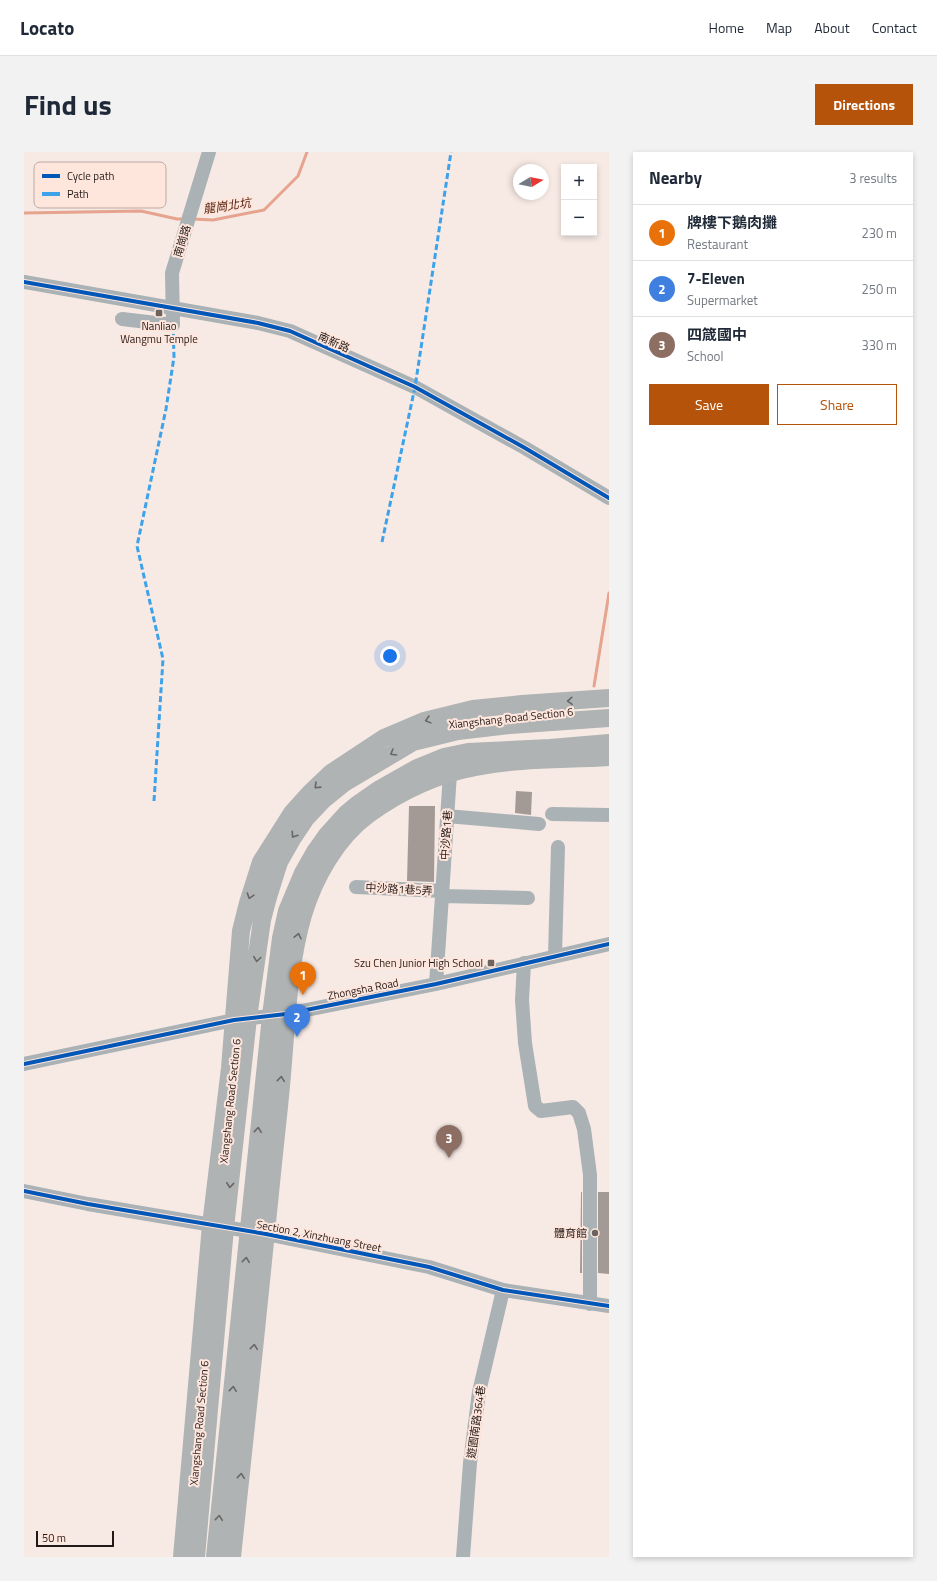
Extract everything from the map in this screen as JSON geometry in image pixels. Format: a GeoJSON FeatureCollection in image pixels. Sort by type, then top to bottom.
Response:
{"type":"FeatureCollection","features":[{"type":"Feature","properties":{"kind":"main road","name":"Xiangshang Road Section 6"},"geometry":{"type":"LineString","coordinates":[[241,1019],[241,931],[248,903],[262,862],[292,812],[331,773],[384,738],[424,721],[473,709],[609,698]]}},
{"type":"Feature","properties":{"kind":"main road","name":"Xiangshang Road Section 6"},"geometry":{"type":"LineString","coordinates":[[182,1557],[241,1019],[262,920],[279,862],[306,818],[323,800],[344,783],[413,742],[458,731],[510,725],[609,718]]}},
{"type":"Feature","properties":{"kind":"main road"},"geometry":{"type":"LineString","coordinates":[[232,1557],[257,1233],[278,1015],[281,938],[287,911],[303,873],[315,852],[346,814],[378,790],[417,768],[444,757],[468,752],[550,748],[609,743]]}},
{"type":"Feature","properties":{"kind":"main road"},"geometry":{"type":"LineString","coordinates":[[278,1015],[303,914],[318,878],[328,860],[350,831],[368,814],[403,792],[423,782],[450,773],[508,762],[609,757]]}},
{"type":"Feature","properties":{"kind":"main road","name":"Xiangshang Road Section 6"},"geometry":{"type":"LineString","coordinates":[[196,1557],[218,1226]]}},
{"type":"Feature","properties":{"kind":"main road"},"geometry":{"type":"LineString","coordinates":[[216,1557],[257,1233]]}},
{"type":"Feature","properties":{"kind":"street","name":"南崗路"},"geometry":{"type":"LineString","coordinates":[[122,319],[173,325],[172,273],[209,152]]}},
{"type":"Feature","properties":{"kind":"street","name":"南新路"},"geometry":{"type":"LineString","coordinates":[[24,282],[258,323],[290,331],[415,387],[525,448],[609,498]]}},
{"type":"Feature","properties":{"kind":"street","name":"中沙路1巷"},"geometry":{"type":"LineString","coordinates":[[436,984],[450,773]]}},
{"type":"Feature","properties":{"kind":"street"},"geometry":{"type":"LineString","coordinates":[[552,814],[609,816]]}},
{"type":"Feature","properties":{"kind":"street"},"geometry":{"type":"LineString","coordinates":[[447,816],[539,824]]}},
{"type":"Feature","properties":{"kind":"street"},"geometry":{"type":"LineString","coordinates":[[555,956],[558,847]]}},
{"type":"Feature","properties":{"kind":"street","name":"中沙路1巷5弄"},"geometry":{"type":"LineString","coordinates":[[356,887],[442,894]]}},
{"type":"Feature","properties":{"kind":"street"},"geometry":{"type":"LineString","coordinates":[[442,894],[528,898]]}},
{"type":"Feature","properties":{"kind":"street","name":"Zhongsha Road"},"geometry":{"type":"LineString","coordinates":[[24,1064],[241,1019],[278,1015],[436,984],[609,944]]}},
{"type":"Feature","properties":{"kind":"street"},"geometry":{"type":"LineString","coordinates":[[524,963],[522,1000],[525,1043],[536,1106],[541,1111],[573,1107],[579,1113],[584,1129],[590,1175],[590,1304]]}},
{"type":"Feature","properties":{"kind":"street","name":"Section 2, Xinzhuang Street"},"geometry":{"type":"LineString","coordinates":[[24,1191],[88,1204],[257,1233],[429,1267],[503,1290],[609,1306]]}},
{"type":"Feature","properties":{"kind":"street","name":"遊園南路364巷"},"geometry":{"type":"LineString","coordinates":[[463,1557],[470,1463],[479,1392],[503,1290]]}},
{"type":"Feature","properties":{"kind":"building"},"geometry":{"type":"Polygon","coordinates":[[[516,791],[532,792],[531,815],[515,813],[516,791]]]}},
{"type":"Feature","properties":{"kind":"building"},"geometry":{"type":"Polygon","coordinates":[[[409,806],[435,806],[434,882],[407,881],[409,806]]]}},
{"type":"Feature","properties":{"kind":"building"},"geometry":{"type":"Polygon","coordinates":[[[581,1192],[582,1273],[580,1273],[581,1192]]]}},
{"type":"Feature","properties":{"kind":"building"},"geometry":{"type":"Polygon","coordinates":[[[598,1192],[609,1192],[609,1274],[598,1273],[598,1192]]]}},
{"type":"Feature","properties":{"kind":"waterway","name":"龍崗北坑"},"geometry":{"type":"LineString","coordinates":[[193,219],[213,220],[264,210],[298,176],[307,152]]}},
{"type":"Feature","properties":{"kind":"waterway","name":"龍崗北坑"},"geometry":{"type":"LineString","coordinates":[[24,213],[141,211],[177,219],[185,219]]}},
{"type":"Feature","properties":{"kind":"waterway"},"geometry":{"type":"LineString","coordinates":[[594,686],[609,593]]}},
{"type":"Feature","properties":{"kind":"marked path"},"geometry":{"type":"LineString","coordinates":[[382,542],[415,387],[451,152]]}},
{"type":"Feature","properties":{"kind":"marked path"},"geometry":{"type":"LineString","coordinates":[[154,801],[163,659],[137,546],[166,409],[174,357],[173,325]]}},
{"type":"Feature","properties":{"kind":"cycle path"},"geometry":{"type":"LineString","coordinates":[[24,282],[258,323],[290,331],[415,387],[525,448],[609,498]]}},
{"type":"Feature","properties":{"kind":"cycle path"},"geometry":{"type":"LineString","coordinates":[[24,1064],[234,1020],[286,1014],[436,984],[609,944]]}},
{"type":"Feature","properties":{"kind":"cycle path"},"geometry":{"type":"LineString","coordinates":[[24,1191],[88,1204],[266,1234],[429,1267],[503,1290],[609,1306]]}},
{"type":"Feature","properties":{"kind":"place","name":"Nanliao Wangmu Temple"},"geometry":{"type":"Point","coordinates":[159,313]}},
{"type":"Feature","properties":{"kind":"place","name":"Szu Chen Junior High School"},"geometry":{"type":"Point","coordinates":[491,963]}},
{"type":"Feature","properties":{"kind":"place","name":"牌樓下鵝肉攤"},"geometry":{"type":"Point","coordinates":[303,995]}},
{"type":"Feature","properties":{"kind":"place","name":"7-Eleven"},"geometry":{"type":"Point","coordinates":[297,1037]}},
{"type":"Feature","properties":{"kind":"place","name":"四箴國中"},"geometry":{"type":"Point","coordinates":[449,1158]}},
{"type":"Feature","properties":{"kind":"place","name":"體育館"},"geometry":{"type":"Point","coordinates":[595,1233]}}]}
